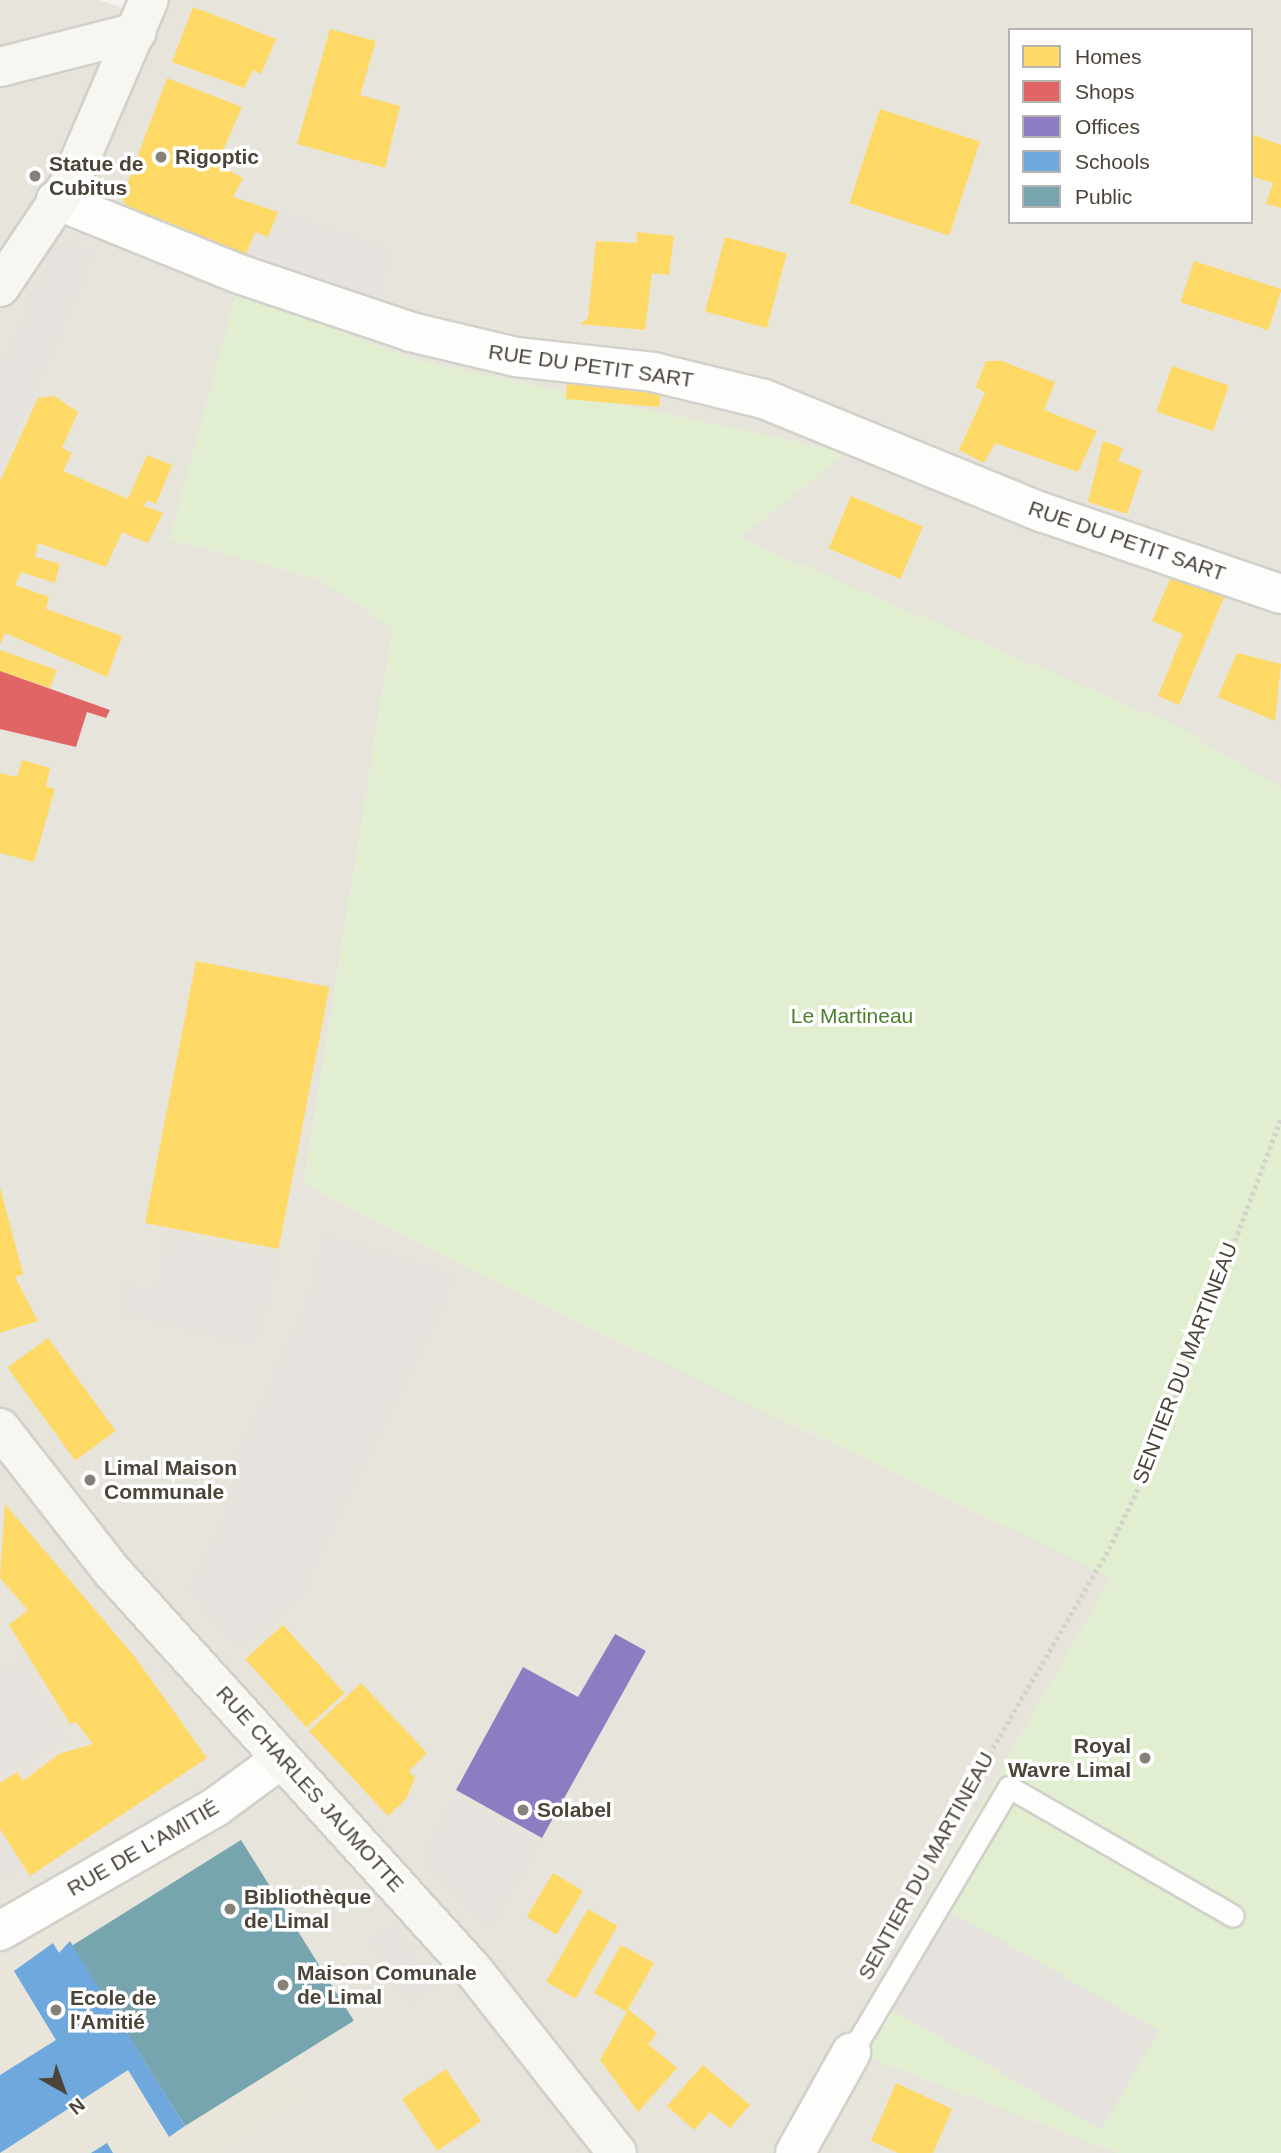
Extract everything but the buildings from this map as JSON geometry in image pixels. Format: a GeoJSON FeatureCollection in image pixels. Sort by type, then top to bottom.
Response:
{"type":"FeatureCollection","features":[{"type":"Feature","properties":{"kind":"main road"},"geometry":{"type":"LineString","coordinates":[[0,67],[143,16]]}},
{"type":"Feature","properties":{"kind":"main road"},"geometry":{"type":"LineString","coordinates":[[3,279],[70,183],[143,16]]}},
{"type":"Feature","properties":{"kind":"main road"},"geometry":{"type":"LineString","coordinates":[[0,227],[3,279]]}},
{"type":"Feature","properties":{"kind":"main road","name":"RUE CHARLES JAUMOTTE"},"geometry":{"type":"LineString","coordinates":[[0,1428],[110,1570],[474,1971],[617,2153]]}},
{"type":"Feature","properties":{"kind":"street","name":"RUE DU PETIT SART"},"geometry":{"type":"LineString","coordinates":[[56,200],[239,274],[422,335],[516,357],[653,372],[764,399],[1044,513],[1281,594]]}},
{"type":"Feature","properties":{"kind":"street","name":"RUE DE L'AMITIÉ"},"geometry":{"type":"LineString","coordinates":[[0,1931],[217,1806],[281,1759]]}},
{"type":"Feature","properties":{"kind":"street"},"geometry":{"type":"LineString","coordinates":[[795,2153],[851,2053]]}},
{"type":"Feature","properties":{"kind":"lane"},"geometry":{"type":"LineString","coordinates":[[851,2053],[1009,1787],[1234,1916]]}},
{"type":"Feature","properties":{"kind":"path","name":"SENTIER DU MARTINEAU"},"geometry":{"type":"LineString","coordinates":[[923,1867],[1109,1549],[1153,1457],[1281,1118]]}},
{"type":"Feature","properties":{"kind":"shaded area"},"geometry":{"type":"Polygon","coordinates":[[[0,0],[99,0],[128,10],[133,0],[1281,0],[1281,907],[658,600],[846,453],[411,359],[237,292],[170,539],[320,579],[393,628],[304,1183],[474,1272],[1112,1577],[842,2047],[1118,2153],[0,2153],[0,0]]]}},
{"type":"Feature","properties":{"kind":"shaded area"},"geometry":{"type":"Polygon","coordinates":[[[278,212],[392,250],[374,312],[242,264],[255,232],[268,237],[278,212]]]}},
{"type":"Feature","properties":{"kind":"shaded area"},"geometry":{"type":"Polygon","coordinates":[[[54,246],[96,248],[0,472],[0,374],[54,246]]]}},
{"type":"Feature","properties":{"kind":"shaded area"},"geometry":{"type":"Polygon","coordinates":[[[168,1233],[280,1255],[255,1345],[119,1313],[126,1285],[158,1291],[168,1233]]]}},
{"type":"Feature","properties":{"kind":"shaded area"},"geometry":{"type":"Polygon","coordinates":[[[327,1236],[456,1275],[300,1597],[240,1650],[189,1589],[239,1486],[238,1452],[299,1323],[327,1236]]]}},
{"type":"Feature","properties":{"kind":"shaded area"},"geometry":{"type":"Polygon","coordinates":[[[20,1661],[67,1737],[0,1779],[0,1672],[20,1661]]]}},
{"type":"Feature","properties":{"kind":"shaded area"},"geometry":{"type":"Polygon","coordinates":[[[454,1798],[539,1843],[489,1931],[424,1859],[454,1798]]]}},
{"type":"Feature","properties":{"kind":"shaded area"},"geometry":{"type":"Polygon","coordinates":[[[0,1833],[23,1868],[0,1882],[0,1833]]]}},
{"type":"Feature","properties":{"kind":"shaded area","name":"Ecole de l'Amitié"},"geometry":{"type":"Polygon","coordinates":[[[176,1850],[187,1868],[70,1941],[286,2063],[309,2100],[227,2153],[0,2153],[0,1957],[176,1850]]]}},
{"type":"Feature","properties":{"kind":"shaded area"},"geometry":{"type":"Polygon","coordinates":[[[949,1910],[1159,2031],[1101,2131],[892,2010],[949,1910]]]}},
{"type":"Feature","properties":{"kind":"shaded area"},"geometry":{"type":"Polygon","coordinates":[[[394,1925],[434,1986],[409,2002],[370,1941],[394,1925]]]}},
{"type":"Feature","properties":{"kind":"green space","name":"Le Martineau"},"geometry":{"type":"Polygon","coordinates":[[[237,291],[411,359],[847,453],[739,538],[1177,726],[1281,788],[1281,2153],[1118,2153],[842,2047],[1112,1577],[474,1272],[304,1183],[393,628],[320,579],[170,539],[237,291]]]}},
{"type":"Feature","properties":{"kind":"place","name":"Rigoptic"},"geometry":{"type":"Point","coordinates":[161,157]}},
{"type":"Feature","properties":{"kind":"place","name":"Statue de Cubitus"},"geometry":{"type":"Point","coordinates":[35,176]}},
{"type":"Feature","properties":{"kind":"place","name":"Limal Maison Communale"},"geometry":{"type":"Point","coordinates":[90,1480]}},
{"type":"Feature","properties":{"kind":"place","name":"Royal Wavre Limal"},"geometry":{"type":"Point","coordinates":[1145,1758]}},
{"type":"Feature","properties":{"kind":"place","name":"Solabel"},"geometry":{"type":"Point","coordinates":[523,1810]}},
{"type":"Feature","properties":{"kind":"place","name":"Bibliothèque de Limal"},"geometry":{"type":"Point","coordinates":[230,1909]}},
{"type":"Feature","properties":{"kind":"place","name":"Maison Comunale de Limal"},"geometry":{"type":"Point","coordinates":[283,1985]}},
{"type":"Feature","properties":{"kind":"place","name":"Ecole de l'Amitié"},"geometry":{"type":"Point","coordinates":[56,2010]}}]}
